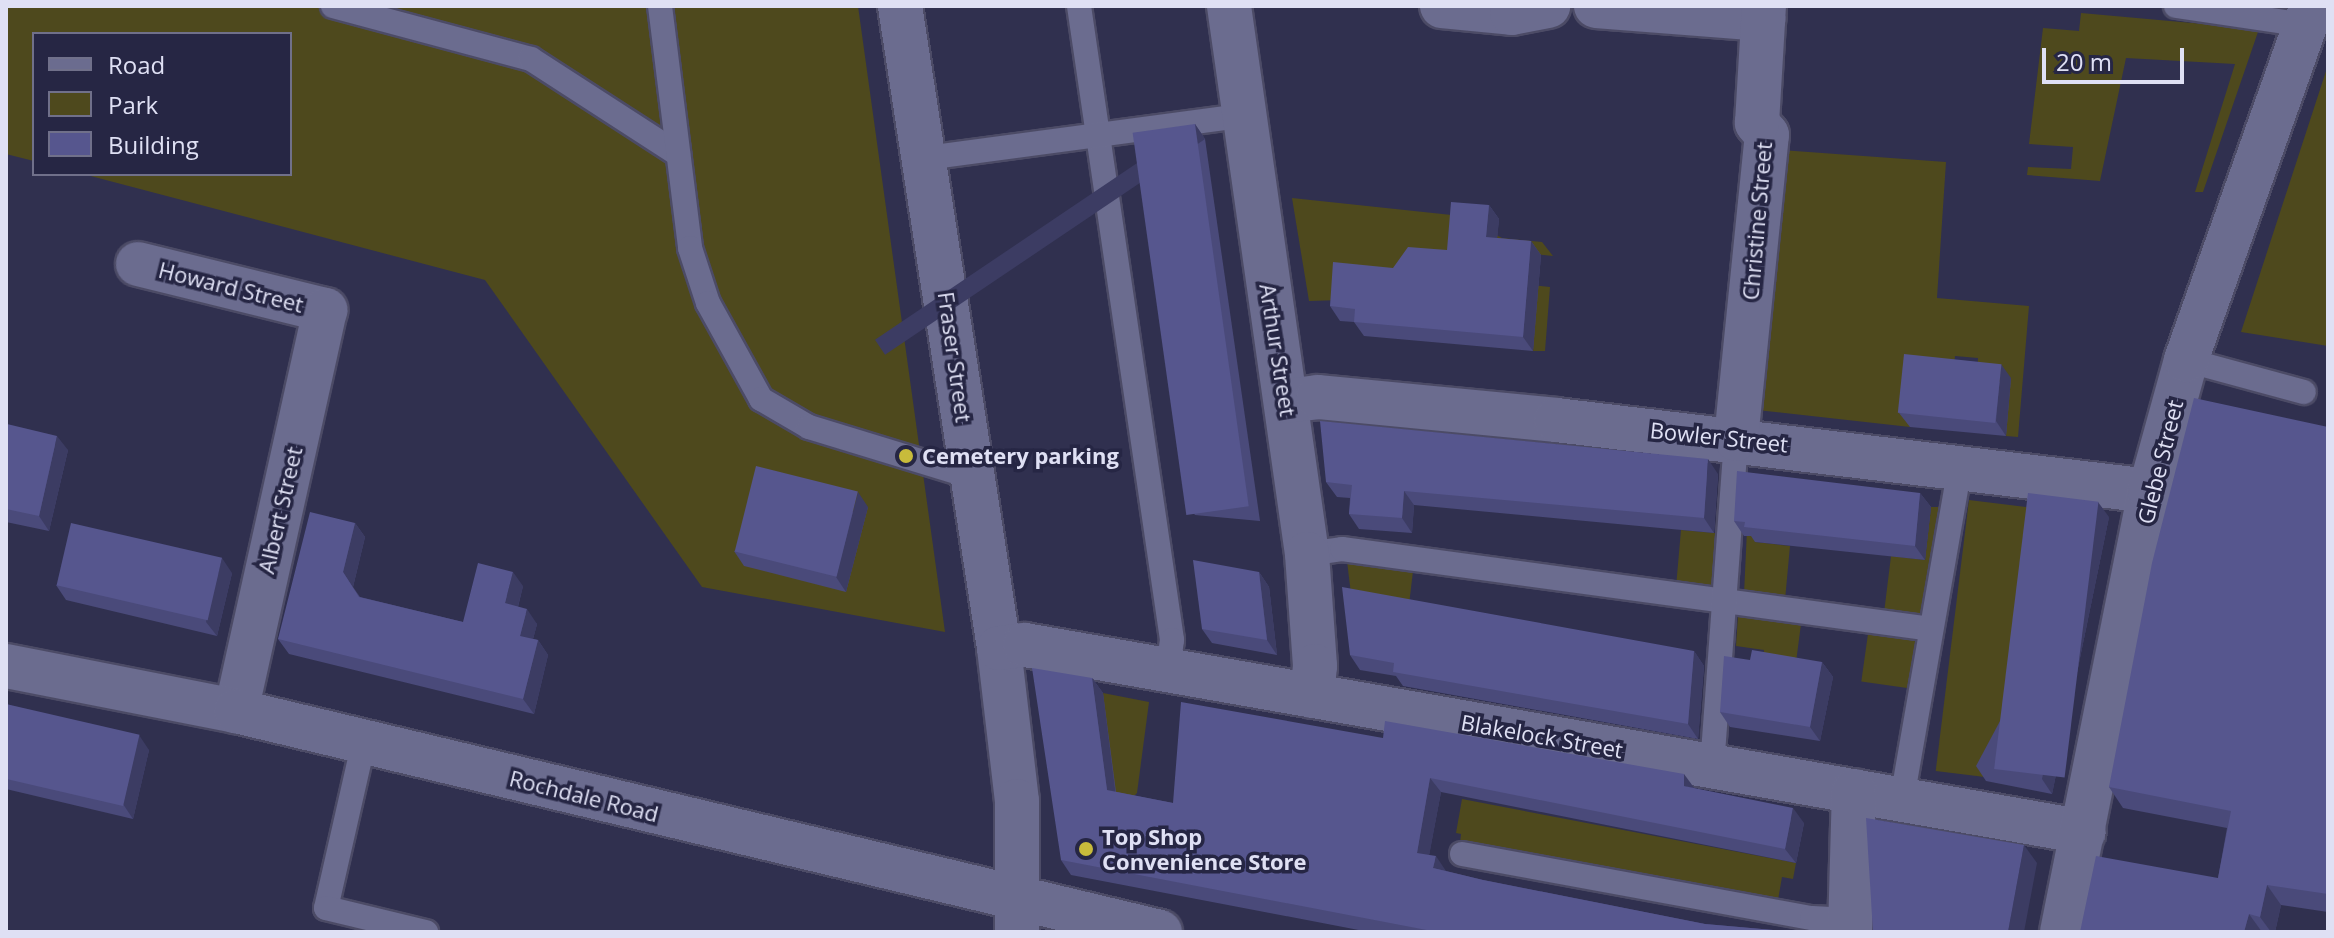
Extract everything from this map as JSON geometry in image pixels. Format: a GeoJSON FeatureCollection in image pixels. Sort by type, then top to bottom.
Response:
{"type":"FeatureCollection","features":[{"type":"Feature","properties":{"kind":"street","name":"Fraser Street"},"geometry":{"type":"LineString","coordinates":[[900,6],[926,158],[999,648],[1017,801],[1017,916]]}},
{"type":"Feature","properties":{"kind":"street","name":"Arthur Street"},"geometry":{"type":"LineString","coordinates":[[1229,6],[1242,116],[1307,554],[1315,666],[1312,696]]}},
{"type":"Feature","properties":{"kind":"street"},"geometry":{"type":"LineString","coordinates":[[1442,6],[1512,13],[1548,6]]}},
{"type":"Feature","properties":{"kind":"street"},"geometry":{"type":"LineString","coordinates":[[1596,6],[1764,13]]}},
{"type":"Feature","properties":{"kind":"street","name":"Christine Street"},"geometry":{"type":"LineString","coordinates":[[1736,439],[1767,135],[1757,123],[1764,13]]}},
{"type":"Feature","properties":{"kind":"street","name":"Glebe Street"},"geometry":{"type":"LineString","coordinates":[[2062,932],[2150,491],[2186,360],[2309,15]]}},
{"type":"Feature","properties":{"kind":"street","name":"Howard Street"},"geometry":{"type":"LineString","coordinates":[[138,264],[325,310]]}},
{"type":"Feature","properties":{"kind":"street","name":"Albert Street"},"geometry":{"type":"LineString","coordinates":[[236,711],[325,310]]}},
{"type":"Feature","properties":{"kind":"street","name":"Bowler Street"},"geometry":{"type":"LineString","coordinates":[[1286,401],[1318,397],[1736,439],[2150,491]]}},
{"type":"Feature","properties":{"kind":"street","name":"Blakelock Street"},"geometry":{"type":"LineString","coordinates":[[999,648],[1025,645],[2084,832]]}},
{"type":"Feature","properties":{"kind":"street","name":"Rochdale Road"},"geometry":{"type":"LineString","coordinates":[[6,666],[236,711],[364,741],[1017,916],[1160,932]]}},
{"type":"Feature","properties":{"kind":"street"},"geometry":{"type":"LineString","coordinates":[[1850,926],[1854,791]]}},
{"type":"Feature","properties":{"kind":"lane"},"geometry":{"type":"LineString","coordinates":[[333,6],[531,59],[678,154]]}},
{"type":"Feature","properties":{"kind":"lane"},"geometry":{"type":"LineString","coordinates":[[660,6],[690,248],[708,303],[761,399],[809,427],[973,477]]}},
{"type":"Feature","properties":{"kind":"lane"},"geometry":{"type":"LineString","coordinates":[[1079,6],[1172,640],[1168,670]]}},
{"type":"Feature","properties":{"kind":"lane"},"geometry":{"type":"LineString","coordinates":[[2176,6],[2309,15]]}},
{"type":"Feature","properties":{"kind":"lane"},"geometry":{"type":"LineString","coordinates":[[926,158],[1242,116]]}},
{"type":"Feature","properties":{"kind":"lane"},"geometry":{"type":"LineString","coordinates":[[2186,360],[2304,392]]}},
{"type":"Feature","properties":{"kind":"lane"},"geometry":{"type":"LineString","coordinates":[[1712,767],[1736,439]]}},
{"type":"Feature","properties":{"kind":"lane"},"geometry":{"type":"LineString","coordinates":[[1902,799],[1960,466]]}},
{"type":"Feature","properties":{"kind":"lane"},"geometry":{"type":"LineString","coordinates":[[1307,554],[1342,549],[1931,629]]}},
{"type":"Feature","properties":{"kind":"lane"},"geometry":{"type":"LineString","coordinates":[[364,741],[326,908],[426,932]]}},
{"type":"Feature","properties":{"kind":"lane"},"geometry":{"type":"LineString","coordinates":[[1462,854],[1850,926]]}},
{"type":"Feature","properties":{"kind":"green space"},"geometry":{"type":"Polygon","coordinates":[[[6,6],[858,6],[945,632],[702,587],[485,280],[91,176],[292,176],[292,32],[32,32],[32,160],[6,154],[6,6]]]}},
{"type":"Feature","properties":{"kind":"green space"},"geometry":{"type":"Polygon","coordinates":[[[2081,13],[2259,29],[2203,192],[2195,192],[2235,64],[2126,58],[2100,181],[2027,175],[2028,167],[2071,169],[2073,147],[2029,144],[2043,28],[2079,31],[2081,13]]]}},
{"type":"Feature","properties":{"kind":"green space"},"geometry":{"type":"Polygon","coordinates":[[[2328,65],[2328,346],[2241,332],[2328,65]]]}},
{"type":"Feature","properties":{"kind":"green space"},"geometry":{"type":"Polygon","coordinates":[[[1781,150],[1946,162],[1937,298],[2029,306],[2018,437],[2006,436],[1977,375],[1978,358],[1955,356],[1953,372],[1915,369],[1910,427],[1757,410],[1781,150]]]}},
{"type":"Feature","properties":{"kind":"green space"},"geometry":{"type":"Polygon","coordinates":[[[1292,198],[1461,216],[1502,238],[1542,242],[1553,256],[1534,254],[1531,285],[1550,287],[1545,351],[1533,351],[1537,294],[1309,301],[1292,198]]]}},
{"type":"Feature","properties":{"kind":"green space"},"geometry":{"type":"Polygon","coordinates":[[[1749,487],[1755,542],[1790,546],[1785,600],[1744,594],[1749,487]]]}},
{"type":"Feature","properties":{"kind":"green space"},"geometry":{"type":"Polygon","coordinates":[[[1969,500],[2038,509],[2005,779],[1936,771],[1969,500]]]}},
{"type":"Feature","properties":{"kind":"green space"},"geometry":{"type":"Polygon","coordinates":[[[1931,507],[1941,507],[1925,619],[1884,613],[1891,556],[1925,560],[1931,507]]]}},
{"type":"Feature","properties":{"kind":"green space"},"geometry":{"type":"Polygon","coordinates":[[[1681,530],[1718,533],[1713,590],[1676,587],[1681,530]]]}},
{"type":"Feature","properties":{"kind":"green space"},"geometry":{"type":"Polygon","coordinates":[[[1347,561],[1413,571],[1408,613],[1352,602],[1347,561]]]}},
{"type":"Feature","properties":{"kind":"green space"},"geometry":{"type":"Polygon","coordinates":[[[1738,616],[1801,624],[1795,670],[1762,665],[1764,650],[1736,646],[1738,616]]]}},
{"type":"Feature","properties":{"kind":"green space"},"geometry":{"type":"Polygon","coordinates":[[[1868,634],[1916,641],[1909,688],[1861,682],[1868,634]]]}},
{"type":"Feature","properties":{"kind":"green space"},"geometry":{"type":"Polygon","coordinates":[[[1103,693],[1149,702],[1137,793],[1124,806],[1108,804],[1103,693]]]}},
{"type":"Feature","properties":{"kind":"green space"},"geometry":{"type":"Polygon","coordinates":[[[1462,799],[1796,863],[1793,879],[1782,877],[1778,900],[1460,843],[1461,834],[1456,833],[1462,799]]]}},
{"type":"Feature","properties":{"kind":"building"},"geometry":{"type":"Polygon","coordinates":[[[1195,124],[1249,506],[1186,515],[1133,133],[1195,124]]]}},
{"type":"Feature","properties":{"kind":"building"},"geometry":{"type":"Polygon","coordinates":[[[1451,202],[1489,205],[1486,237],[1531,241],[1523,337],[1354,322],[1355,309],[1330,306],[1333,262],[1393,268],[1408,247],[1447,250],[1451,202]]]}},
{"type":"Feature","properties":{"kind":"building"},"geometry":{"type":"Polygon","coordinates":[[[1904,354],[2001,364],[1995,423],[1898,413],[1904,354]]]}},
{"type":"Feature","properties":{"kind":"building"},"geometry":{"type":"Polygon","coordinates":[[[2194,398],[2328,427],[2328,894],[2267,885],[2260,917],[2249,914],[2244,932],[2080,932],[2096,856],[2218,878],[2231,811],[2109,787],[2152,563],[2194,398]]]}},
{"type":"Feature","properties":{"kind":"building"},"geometry":{"type":"Polygon","coordinates":[[[1320,421],[1708,459],[1704,518],[1404,491],[1402,518],[1349,514],[1352,485],[1326,482],[1320,421]]]}},
{"type":"Feature","properties":{"kind":"building"},"geometry":{"type":"Polygon","coordinates":[[[7,424],[57,436],[39,516],[6,509],[7,424]]]}},
{"type":"Feature","properties":{"kind":"building"},"geometry":{"type":"Polygon","coordinates":[[[756,466],[858,491],[837,577],[735,551],[756,466]]]}},
{"type":"Feature","properties":{"kind":"building"},"geometry":{"type":"Polygon","coordinates":[[[1737,471],[1920,493],[1915,546],[1744,527],[1745,522],[1734,521],[1737,471]]]}},
{"type":"Feature","properties":{"kind":"building"},"geometry":{"type":"Polygon","coordinates":[[[2028,493],[2098,502],[2065,778],[1994,769],[2028,493]]]}},
{"type":"Feature","properties":{"kind":"building"},"geometry":{"type":"Polygon","coordinates":[[[310,512],[355,523],[343,572],[359,597],[463,622],[478,563],[513,572],[505,603],[527,609],[520,636],[538,640],[523,699],[278,639],[310,512]]]}},
{"type":"Feature","properties":{"kind":"building"},"geometry":{"type":"Polygon","coordinates":[[[71,523],[222,558],[208,620],[57,585],[71,523]]]}},
{"type":"Feature","properties":{"kind":"building"},"geometry":{"type":"Polygon","coordinates":[[[1193,560],[1259,572],[1267,640],[1202,629],[1193,560]]]}},
{"type":"Feature","properties":{"kind":"building"},"geometry":{"type":"Polygon","coordinates":[[[1342,587],[1694,651],[1688,724],[1393,672],[1394,663],[1350,655],[1342,587]]]}},
{"type":"Feature","properties":{"kind":"building"},"geometry":{"type":"Polygon","coordinates":[[[1752,650],[1822,662],[1810,727],[1720,712],[1724,656],[1750,660],[1752,650]]]}},
{"type":"Feature","properties":{"kind":"building"},"geometry":{"type":"Polygon","coordinates":[[[1032,668],[1092,678],[1107,790],[1173,803],[1181,702],[1383,738],[1385,721],[1684,774],[1684,786],[1793,808],[1785,849],[1430,778],[1417,853],[1436,856],[1433,868],[1483,880],[1705,924],[1796,932],[1437,932],[1061,860],[1032,668]]]}},
{"type":"Feature","properties":{"kind":"building"},"geometry":{"type":"Polygon","coordinates":[[[6,704],[139,735],[123,806],[6,779],[6,704]]]}},
{"type":"Feature","properties":{"kind":"building"},"geometry":{"type":"Polygon","coordinates":[[[1866,818],[2024,845],[2008,932],[1873,932],[1866,818]]]}},
{"type":"Feature","properties":{"kind":"place","name":"Cemetery parking"},"geometry":{"type":"Point","coordinates":[906,456]}},
{"type":"Feature","properties":{"kind":"place","name":"Top Shop Convenience Store"},"geometry":{"type":"Point","coordinates":[1086,849]}}]}
